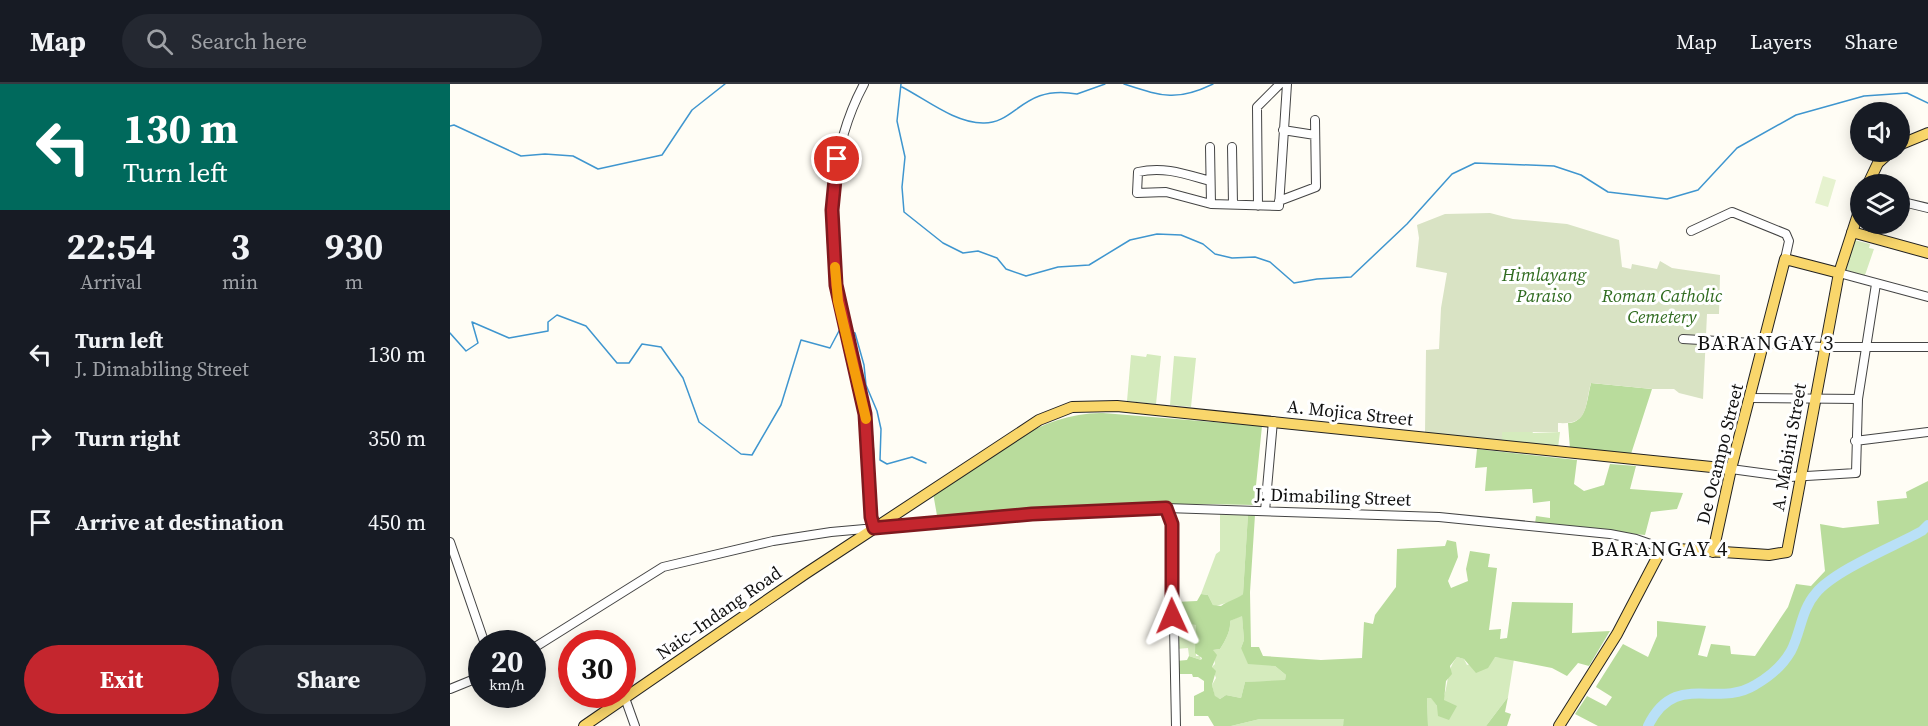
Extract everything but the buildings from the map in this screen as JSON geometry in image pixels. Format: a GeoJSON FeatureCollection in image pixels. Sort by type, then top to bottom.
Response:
{"type":"FeatureCollection","features":[{"type":"Feature","properties":{"kind":"main road"},"geometry":{"type":"LineString","coordinates":[[1910,141],[1928,133]]}},
{"type":"Feature","properties":{"kind":"main road","name":"A. Mabini Street"},"geometry":{"type":"LineString","coordinates":[[1787,552],[1824,346],[1839,273],[1850,234]]}},
{"type":"Feature","properties":{"kind":"main road"},"geometry":{"type":"LineString","coordinates":[[1858,234],[1928,253]]}},
{"type":"Feature","properties":{"kind":"main road"},"geometry":{"type":"LineString","coordinates":[[1785,259],[1839,273]]}},
{"type":"Feature","properties":{"kind":"main road","name":"De Ocampo Street"},"geometry":{"type":"LineString","coordinates":[[1713,552],[1731,469],[1785,259]]}},
{"type":"Feature","properties":{"kind":"main road","name":"A. Mojica Street"},"geometry":{"type":"LineString","coordinates":[[874,528],[1039,420],[1065,409],[1108,405],[1731,469]]}},
{"type":"Feature","properties":{"kind":"main road","name":"Naic–Indang Road"},"geometry":{"type":"LineString","coordinates":[[636,690],[874,528]]}},
{"type":"Feature","properties":{"kind":"main road"},"geometry":{"type":"LineString","coordinates":[[1559,726],[1603,659],[1662,548]]}},
{"type":"Feature","properties":{"kind":"main road","name":"J. Dimabiling Street"},"geometry":{"type":"LineString","coordinates":[[1662,548],[1780,555],[1787,552]]}},
{"type":"Feature","properties":{"kind":"main road","name":"Naic–Indang Road"},"geometry":{"type":"LineString","coordinates":[[584,726],[610,708]]}},
{"type":"Feature","properties":{"kind":"street"},"geometry":{"type":"LineString","coordinates":[[864,84],[849,116],[839,153],[832,224],[838,301],[866,420],[871,517],[874,528]]}},
{"type":"Feature","properties":{"kind":"street"},"geometry":{"type":"LineString","coordinates":[[1258,206],[1257,106],[1280,84]]}},
{"type":"Feature","properties":{"kind":"street"},"geometry":{"type":"LineString","coordinates":[[1210,181],[1166,168],[1150,169],[1138,172],[1137,193],[1166,192],[1211,204],[1279,206],[1287,84]]}},
{"type":"Feature","properties":{"kind":"street"},"geometry":{"type":"LineString","coordinates":[[1279,201],[1316,187],[1315,120]]}},
{"type":"Feature","properties":{"kind":"street"},"geometry":{"type":"LineString","coordinates":[[1283,130],[1315,135]]}},
{"type":"Feature","properties":{"kind":"street"},"geometry":{"type":"LineString","coordinates":[[1210,147],[1211,204]]}},
{"type":"Feature","properties":{"kind":"street"},"geometry":{"type":"LineString","coordinates":[[1232,147],[1233,204]]}},
{"type":"Feature","properties":{"kind":"street"},"geometry":{"type":"LineString","coordinates":[[1910,204],[1928,208]]}},
{"type":"Feature","properties":{"kind":"street"},"geometry":{"type":"LineString","coordinates":[[1691,231],[1727,213],[1738,214],[1786,234],[1789,241],[1785,259]]}},
{"type":"Feature","properties":{"kind":"street"},"geometry":{"type":"LineString","coordinates":[[1839,273],[1928,297]]}},
{"type":"Feature","properties":{"kind":"street"},"geometry":{"type":"LineString","coordinates":[[1876,284],[1858,399],[1855,441],[1928,432]]}},
{"type":"Feature","properties":{"kind":"street"},"geometry":{"type":"LineString","coordinates":[[1683,339],[1764,345],[1928,347]]}},
{"type":"Feature","properties":{"kind":"street"},"geometry":{"type":"LineString","coordinates":[[1751,398],[1858,399]]}},
{"type":"Feature","properties":{"kind":"street"},"geometry":{"type":"LineString","coordinates":[[1265,511],[1273,421]]}},
{"type":"Feature","properties":{"kind":"street","name":"A. Mojica Street"},"geometry":{"type":"LineString","coordinates":[[1731,469],[1801,477],[1856,473],[1855,441]]}},
{"type":"Feature","properties":{"kind":"street"},"geometry":{"type":"LineString","coordinates":[[1166,508],[1172,524],[1176,726]]}},
{"type":"Feature","properties":{"kind":"street","name":"J. Dimabiling Street"},"geometry":{"type":"LineString","coordinates":[[546,640],[663,567],[773,541],[874,528],[1040,513],[1166,508],[1455,518],[1610,534],[1636,539],[1662,548]]}},
{"type":"Feature","properties":{"kind":"street"},"geometry":{"type":"LineString","coordinates":[[450,542],[480,630]]}},
{"type":"Feature","properties":{"kind":"street"},"geometry":{"type":"LineString","coordinates":[[450,689],[468,682]]}},
{"type":"Feature","properties":{"kind":"street"},"geometry":{"type":"LineString","coordinates":[[629,708],[635,726]]}},
{"type":"Feature","properties":{"kind":"green space"},"geometry":{"type":"Polygon","coordinates":[[[1823,176],[1836,180],[1828,207],[1815,203],[1823,176]]]}},
{"type":"Feature","properties":{"kind":"green space"},"geometry":{"type":"Polygon","coordinates":[[[1490,213],[1513,219],[1567,224],[1619,240],[1622,267],[1631,269],[1632,264],[1657,269],[1660,261],[1672,268],[1720,275],[1719,314],[1707,314],[1703,399],[1679,393],[1674,389],[1591,383],[1581,418],[1568,423],[1558,423],[1558,432],[1502,432],[1502,440],[1497,441],[1425,434],[1426,350],[1439,349],[1441,308],[1447,273],[1416,267],[1419,238],[1417,225],[1445,214],[1490,213]]]}},
{"type":"Feature","properties":{"kind":"green space"},"geometry":{"type":"Polygon","coordinates":[[[1854,240],[1870,244],[1869,248],[1874,249],[1864,278],[1845,272],[1854,240]]]}},
{"type":"Feature","properties":{"kind":"green space"},"geometry":{"type":"Polygon","coordinates":[[[1147,354],[1161,356],[1156,404],[1127,401],[1131,355],[1146,357],[1147,354]]]}},
{"type":"Feature","properties":{"kind":"green space"},"geometry":{"type":"Polygon","coordinates":[[[1174,356],[1196,358],[1191,407],[1170,405],[1174,356]]]}},
{"type":"Feature","properties":{"kind":"green space"},"geometry":{"type":"Polygon","coordinates":[[[1591,383],[1652,389],[1631,454],[1570,449],[1568,423],[1579,419],[1583,414],[1591,383]]]}},
{"type":"Feature","properties":{"kind":"green space"},"geometry":{"type":"Polygon","coordinates":[[[1103,413],[1262,426],[1254,505],[1174,504],[1056,508],[938,521],[933,493],[993,453],[1035,429],[1057,420],[1103,413]]]}},
{"type":"Feature","properties":{"kind":"green space"},"geometry":{"type":"Polygon","coordinates":[[[1532,431],[1533,433],[1560,432],[1558,448],[1502,443],[1501,432],[1532,431]]]}},
{"type":"Feature","properties":{"kind":"green space"},"geometry":{"type":"Polygon","coordinates":[[[1477,449],[1577,460],[1574,484],[1584,491],[1604,485],[1610,464],[1636,466],[1630,489],[1683,493],[1677,509],[1651,512],[1645,535],[1535,524],[1536,516],[1550,518],[1550,501],[1533,503],[1532,489],[1485,491],[1487,467],[1475,468],[1477,449]]]}},
{"type":"Feature","properties":{"kind":"green space"},"geometry":{"type":"Polygon","coordinates":[[[1928,481],[1928,726],[1598,726],[1575,714],[1587,696],[1606,706],[1612,697],[1596,687],[1597,685],[1623,644],[1648,657],[1657,636],[1657,621],[1706,626],[1698,655],[1707,657],[1711,644],[1730,646],[1731,654],[1755,656],[1788,607],[1796,584],[1811,586],[1825,571],[1820,524],[1843,528],[1879,524],[1877,501],[1907,498],[1906,492],[1928,481]]]}},
{"type":"Feature","properties":{"kind":"green space"},"geometry":{"type":"Polygon","coordinates":[[[1220,512],[1248,514],[1243,594],[1236,600],[1216,606],[1213,605],[1208,595],[1201,594],[1216,554],[1220,551],[1220,512]]]}},
{"type":"Feature","properties":{"kind":"green space"},"geometry":{"type":"Polygon","coordinates":[[[1248,514],[1255,515],[1250,592],[1251,647],[1259,647],[1263,656],[1321,660],[1362,658],[1364,622],[1373,624],[1375,615],[1396,587],[1397,549],[1445,546],[1447,540],[1456,542],[1458,557],[1448,581],[1451,588],[1468,581],[1466,569],[1470,551],[1490,554],[1488,567],[1497,568],[1489,630],[1501,629],[1500,639],[1507,638],[1512,602],[1573,603],[1572,633],[1610,631],[1589,666],[1578,663],[1567,676],[1552,668],[1495,657],[1488,668],[1476,673],[1464,659],[1457,657],[1450,666],[1452,674],[1446,681],[1444,700],[1457,706],[1449,720],[1438,716],[1437,706],[1431,698],[1427,698],[1428,726],[1343,726],[1344,719],[1260,719],[1231,726],[1214,726],[1208,716],[1194,716],[1194,696],[1204,691],[1204,681],[1193,677],[1192,674],[1177,674],[1176,661],[1187,660],[1189,656],[1201,660],[1202,658],[1195,653],[1196,625],[1174,623],[1175,602],[1197,601],[1201,594],[1208,595],[1213,605],[1221,606],[1243,594],[1248,514]],[[1242,616],[1230,621],[1229,632],[1222,646],[1220,649],[1213,650],[1217,655],[1212,667],[1216,671],[1212,685],[1215,696],[1220,699],[1226,695],[1241,698],[1245,682],[1285,680],[1286,675],[1275,666],[1248,664],[1241,648],[1244,640],[1242,616]]]}},
{"type":"Feature","properties":{"kind":"green space"},"geometry":{"type":"Polygon","coordinates":[[[1242,615],[1244,640],[1241,648],[1275,666],[1286,675],[1285,681],[1245,682],[1241,698],[1226,695],[1220,699],[1215,697],[1212,685],[1216,678],[1212,667],[1215,664],[1213,650],[1220,649],[1222,646],[1229,632],[1230,621],[1242,615]]]}},
{"type":"Feature","properties":{"kind":"green space"},"geometry":{"type":"Polygon","coordinates":[[[1174,623],[1196,625],[1196,656],[1200,656],[1201,660],[1189,656],[1188,648],[1176,649],[1174,623]]]}},
{"type":"Feature","properties":{"kind":"green space"},"geometry":{"type":"Polygon","coordinates":[[[1457,657],[1464,659],[1467,665],[1494,657],[1514,659],[1508,697],[1486,726],[1428,726],[1427,698],[1431,697],[1437,706],[1441,701],[1450,670],[1457,657]]]}},
{"type":"Feature","properties":{"kind":"green space"},"geometry":{"type":"Polygon","coordinates":[[[1508,697],[1505,712],[1511,714],[1507,726],[1486,726],[1508,697]]]}},
{"type":"Feature","properties":{"kind":"green space"},"geometry":{"type":"Polygon","coordinates":[[[1260,719],[1345,719],[1343,726],[1231,726],[1260,719]]]}},
{"type":"Feature","properties":{"kind":"waterway"},"geometry":{"type":"LineString","coordinates":[[450,126],[454,125],[521,156],[545,154],[573,156],[598,169],[662,155],[692,110],[725,84]]}},
{"type":"Feature","properties":{"kind":"waterway"},"geometry":{"type":"LineString","coordinates":[[901,84],[897,121],[905,157],[902,187],[904,212],[943,243],[963,253],[978,251],[997,258],[1006,269],[1026,276],[1058,267],[1089,265],[1130,240],[1157,234],[1181,235],[1203,244],[1215,254],[1232,258],[1255,257],[1270,262],[1294,283],[1351,277],[1407,224],[1452,174],[1475,163],[1554,166],[1581,175],[1608,192],[1667,199],[1698,190],[1737,148],[1796,115],[1864,96],[1907,93],[1928,103]]}},
{"type":"Feature","properties":{"kind":"waterway"},"geometry":{"type":"LineString","coordinates":[[902,87],[952,115],[983,123],[994,122],[1044,94],[1059,92],[1077,94],[1105,84]]}},
{"type":"Feature","properties":{"kind":"waterway"},"geometry":{"type":"LineString","coordinates":[[1124,84],[1148,92],[1168,95],[1189,93],[1213,84]]}},
{"type":"Feature","properties":{"kind":"waterway"},"geometry":{"type":"LineString","coordinates":[[450,333],[466,351],[478,343],[472,322],[509,338],[548,331],[548,322],[557,315],[586,326],[617,363],[629,363],[642,344],[661,347],[683,378],[699,422],[741,454],[752,455],[781,405],[801,340],[830,348],[840,329]]}},
{"type":"Feature","properties":{"kind":"waterway"},"geometry":{"type":"LineString","coordinates":[[851,332],[855,333],[864,365],[866,385],[877,411],[881,429],[880,460],[887,464],[912,457],[926,463]]}},
{"type":"Feature","properties":{"kind":"waterway"},"geometry":{"type":"LineString","coordinates":[[1648,726],[1659,709],[1671,699],[1683,695],[1726,694],[1740,691],[1765,678],[1788,656],[1807,607],[1825,584],[1851,567],[1922,531],[1928,525]]}},
{"type":"Feature","properties":{"kind":"slow traffic"},"geometry":{"type":"LineString","coordinates":[[835,267],[838,301],[866,419]]}},
{"type":"Feature","properties":{"kind":"district","name":"BARANGAY 3"},"geometry":{"type":"Point","coordinates":[1766,343]}},
{"type":"Feature","properties":{"kind":"district","name":"BARANGAY 4"},"geometry":{"type":"Point","coordinates":[1660,549]}},
{"type":"Feature","properties":{"kind":"route"},"geometry":{"type":"LineString","coordinates":[[837,159],[832,210],[836,285],[865,414],[871,517],[874,528],[1090,510],[1166,508],[1172,524],[1172,616]]}},
{"type":"Feature","properties":{"kind":"park label","name":"Himlayang Paraiso"},"geometry":{"type":"Point","coordinates":[1544,285]}},
{"type":"Feature","properties":{"kind":"park label","name":"Roman Catholic Cemetery"},"geometry":{"type":"Point","coordinates":[1662,306]}}]}
